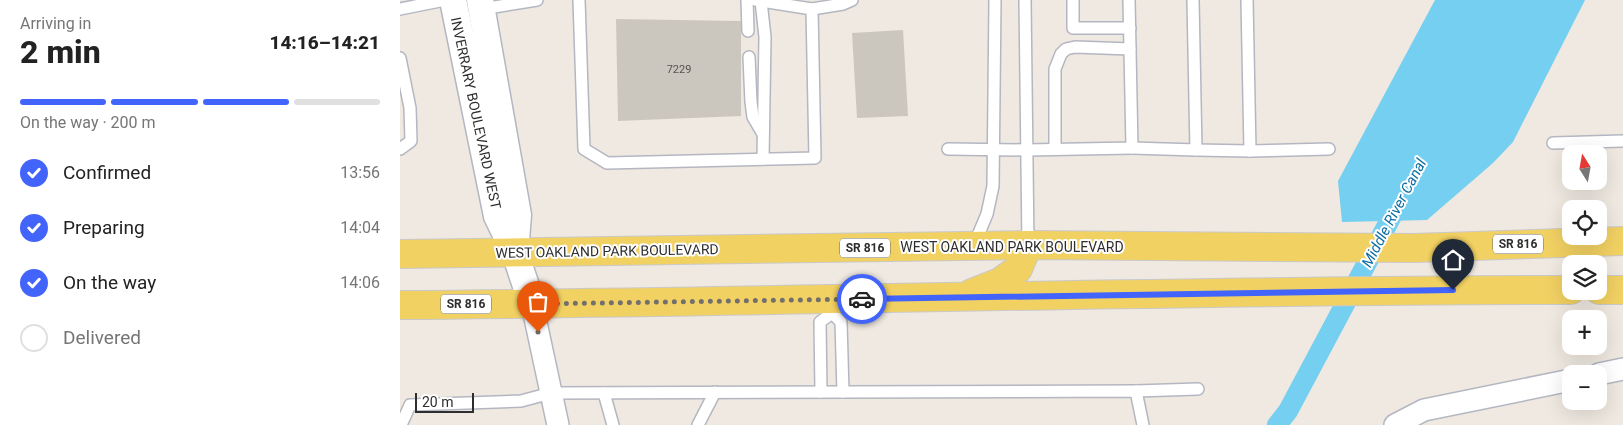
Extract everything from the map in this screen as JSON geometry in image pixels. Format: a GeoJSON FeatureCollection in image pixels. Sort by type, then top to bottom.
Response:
{"type":"FeatureCollection","features":[{"type":"Feature","properties":{"kind":"main road","name":"WEST OAKLAND PARK BOULEVARD"},"geometry":{"type":"LineString","coordinates":[[400,254],[1028,245],[1413,248],[1623,241]]}},
{"type":"Feature","properties":{"kind":"main road"},"geometry":{"type":"LineString","coordinates":[[961,298],[1000,282],[1018,269],[1028,245]]}},
{"type":"Feature","properties":{"kind":"main road","name":"SR 816"},"geometry":{"type":"LineString","coordinates":[[400,305],[532,304],[832,307],[961,298],[1395,290],[1562,290]]}},
{"type":"Feature","properties":{"kind":"main road"},"geometry":{"type":"LineString","coordinates":[[1607,290],[1623,290]]}},
{"type":"Feature","properties":{"kind":"street","name":"INVERRARY BOULEVARD WEST"},"geometry":{"type":"LineString","coordinates":[[453,0],[497,216],[515,253],[532,304],[558,425]]}},
{"type":"Feature","properties":{"kind":"street","name":"INVERRARY BOULEVARD WEST"},"geometry":{"type":"LineString","coordinates":[[481,4],[518,215],[515,253]]}},
{"type":"Feature","properties":{"kind":"street"},"geometry":{"type":"LineString","coordinates":[[1607,372],[1623,369]]}},
{"type":"Feature","properties":{"kind":"street"},"geometry":{"type":"LineString","coordinates":[[1395,425],[1424,410],[1562,382]]}},
{"type":"Feature","properties":{"kind":"lane"},"geometry":{"type":"LineString","coordinates":[[400,8],[445,0]]}},
{"type":"Feature","properties":{"kind":"lane"},"geometry":{"type":"LineString","coordinates":[[481,4],[537,0]]}},
{"type":"Feature","properties":{"kind":"lane"},"geometry":{"type":"LineString","coordinates":[[579,0],[584,149],[608,163],[815,158],[812,9]]}},
{"type":"Feature","properties":{"kind":"lane"},"geometry":{"type":"LineString","coordinates":[[747,0],[748,31]]}},
{"type":"Feature","properties":{"kind":"lane"},"geometry":{"type":"LineString","coordinates":[[763,159],[765,38],[758,1],[812,9],[843,4],[852,0]]}},
{"type":"Feature","properties":{"kind":"lane"},"geometry":{"type":"LineString","coordinates":[[974,246],[987,214],[993,186],[995,0]]}},
{"type":"Feature","properties":{"kind":"lane"},"geometry":{"type":"LineString","coordinates":[[1025,0],[1028,245]]}},
{"type":"Feature","properties":{"kind":"lane"},"geometry":{"type":"LineString","coordinates":[[1073,0],[1073,28],[1130,28]]}},
{"type":"Feature","properties":{"kind":"lane"},"geometry":{"type":"LineString","coordinates":[[1130,0],[1132,148]]}},
{"type":"Feature","properties":{"kind":"lane"},"geometry":{"type":"LineString","coordinates":[[1193,0],[1196,150]]}},
{"type":"Feature","properties":{"kind":"lane"},"geometry":{"type":"LineString","coordinates":[[1247,0],[1250,151]]}},
{"type":"Feature","properties":{"kind":"lane"},"geometry":{"type":"LineString","coordinates":[[1055,149],[1055,69],[1060,54],[1066,49],[1075,47],[1130,49]]}},
{"type":"Feature","properties":{"kind":"lane"},"geometry":{"type":"LineString","coordinates":[[749,57],[750,102],[753,117],[764,135]]}},
{"type":"Feature","properties":{"kind":"lane"},"geometry":{"type":"LineString","coordinates":[[400,58],[410,108],[411,141],[400,148]]}},
{"type":"Feature","properties":{"kind":"lane"},"geometry":{"type":"LineString","coordinates":[[1553,143],[1623,141]]}},
{"type":"Feature","properties":{"kind":"lane"},"geometry":{"type":"LineString","coordinates":[[948,149],[1132,148],[1250,151],[1329,149]]}},
{"type":"Feature","properties":{"kind":"lane"},"geometry":{"type":"LineString","coordinates":[[821,392],[820,322],[832,307],[841,322],[843,392]]}},
{"type":"Feature","properties":{"kind":"lane"},"geometry":{"type":"LineString","coordinates":[[401,425],[410,405],[521,401],[551,393],[1136,391],[1198,389]]}},
{"type":"Feature","properties":{"kind":"lane"},"geometry":{"type":"LineString","coordinates":[[1136,391],[1143,425]]}},
{"type":"Feature","properties":{"kind":"lane"},"geometry":{"type":"LineString","coordinates":[[604,392],[614,425]]}},
{"type":"Feature","properties":{"kind":"lane"},"geometry":{"type":"LineString","coordinates":[[698,425],[715,392]]}},
{"type":"Feature","properties":{"kind":"water"},"geometry":{"type":"Polygon","coordinates":[[[1435,0],[1585,0],[1513,142],[1493,163],[1427,220],[1342,222],[1338,181],[1435,0]]]}},
{"type":"Feature","properties":{"kind":"building"},"geometry":{"type":"Polygon","coordinates":[[[616,19],[741,21],[741,116],[618,121],[616,19]]]}},
{"type":"Feature","properties":{"kind":"building"},"geometry":{"type":"Polygon","coordinates":[[[903,30],[908,116],[857,118],[852,33],[903,30]]]}},
{"type":"Feature","properties":{"kind":"waterway","name":"Middle River Canal"},"geometry":{"type":"LineString","coordinates":[[1277,425],[1288,411],[1402,197]]}},
{"type":"Feature","properties":{"kind":"way so far"},"geometry":{"type":"LineString","coordinates":[[538,332],[532,304],[862,299]]}},
{"type":"Feature","properties":{"kind":"route"},"geometry":{"type":"LineString","coordinates":[[862,299],[1453,290]]}}]}
